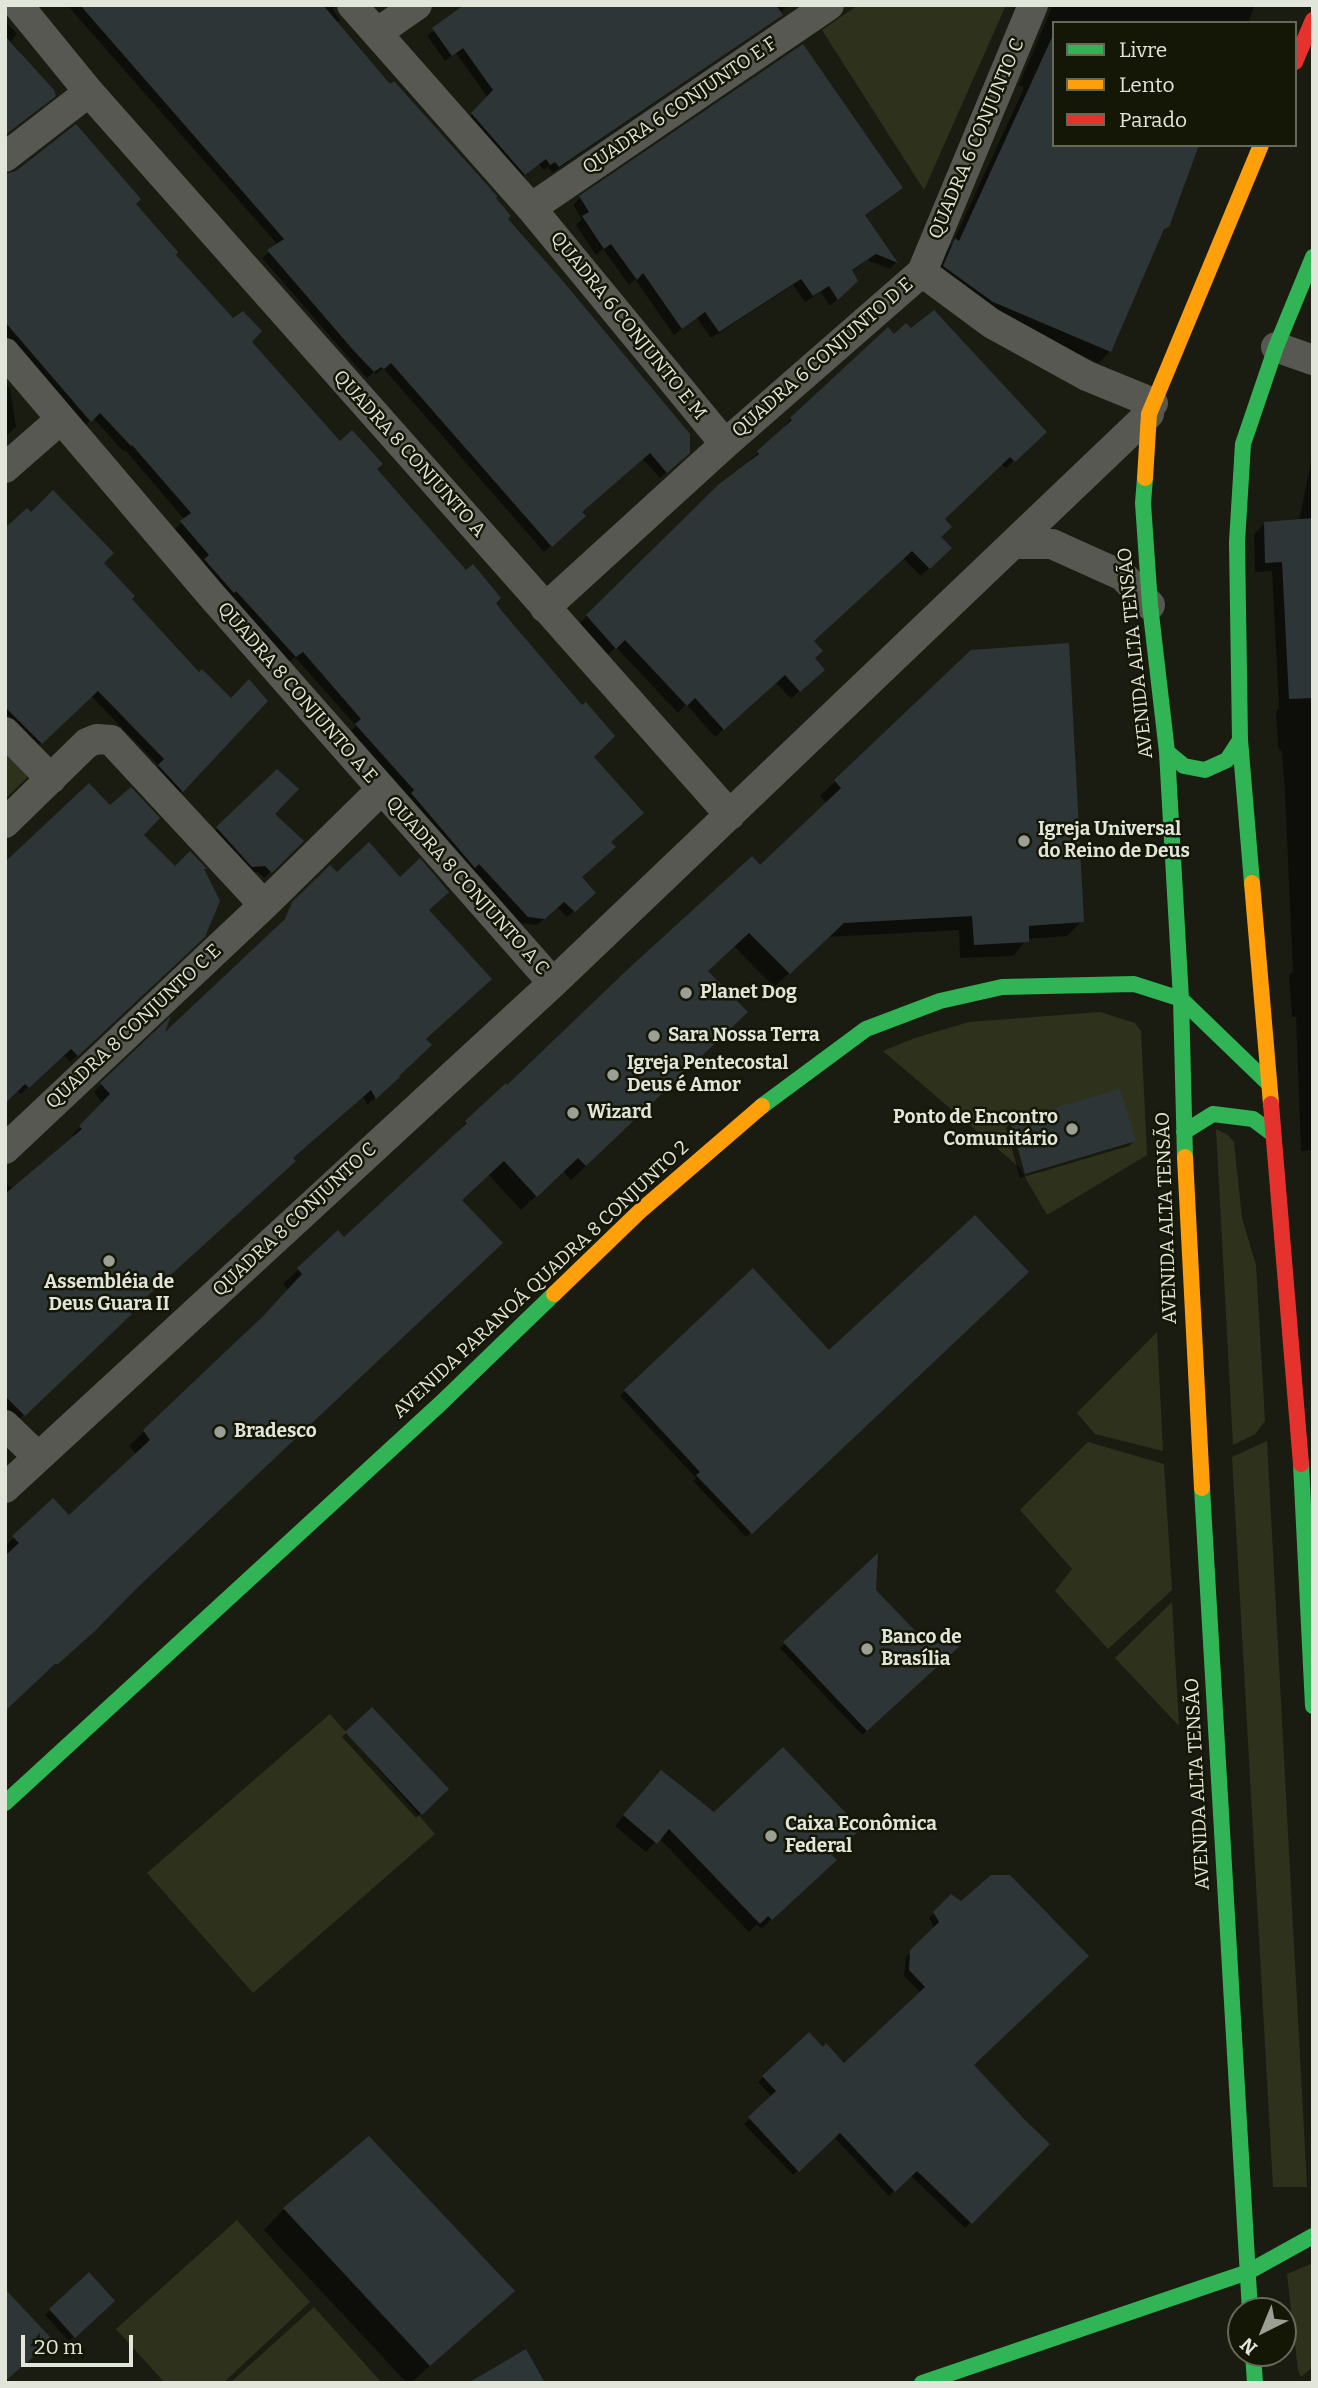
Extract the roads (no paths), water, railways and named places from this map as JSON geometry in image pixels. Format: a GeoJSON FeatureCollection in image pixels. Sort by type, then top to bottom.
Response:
{"type":"FeatureCollection","features":[{"type":"Feature","properties":{"kind":"street","name":"QUADRA 8 CONJUNTO A"},"geometry":{"type":"LineString","coordinates":[[18,5],[89,92],[730,815]]}},
{"type":"Feature","properties":{"kind":"street","name":"QUADRA 6 CONJUNTO E M"},"geometry":{"type":"LineString","coordinates":[[352,5],[531,208],[725,444]]}},
{"type":"Feature","properties":{"kind":"street"},"geometry":{"type":"LineString","coordinates":[[377,33],[417,5]]}},
{"type":"Feature","properties":{"kind":"street","name":"QUADRA 6 CONJUNTO E F"},"geometry":{"type":"LineString","coordinates":[[531,208],[829,5]]}},
{"type":"Feature","properties":{"kind":"street","name":"QUADRA 6 CONJUNTO C"},"geometry":{"type":"LineString","coordinates":[[922,272],[1033,5]]}},
{"type":"Feature","properties":{"kind":"street"},"geometry":{"type":"LineString","coordinates":[[1297,57],[1313,20]]}},
{"type":"Feature","properties":{"kind":"street"},"geometry":{"type":"LineString","coordinates":[[5,157],[89,92]]}},
{"type":"Feature","properties":{"kind":"street","name":"AVENIDA ALTA TENSÃO"},"geometry":{"type":"LineString","coordinates":[[1249,2297],[1200,1457],[1184,1132],[1181,999],[1167,752],[1150,605],[1143,503],[1151,409],[1260,147]]}},
{"type":"Feature","properties":{"kind":"street"},"geometry":{"type":"LineString","coordinates":[[1313,257],[1276,347],[1243,444],[1237,542],[1240,740],[1299,1424],[1313,1706]]}},
{"type":"Feature","properties":{"kind":"street"},"geometry":{"type":"LineString","coordinates":[[922,272],[991,323],[1151,409]]}},
{"type":"Feature","properties":{"kind":"street","name":"QUADRA 6 CONJUNTO D E"},"geometry":{"type":"LineString","coordinates":[[545,608],[725,444],[922,272]]}},
{"type":"Feature","properties":{"kind":"street"},"geometry":{"type":"LineString","coordinates":[[1276,347],[1313,360]]}},
{"type":"Feature","properties":{"kind":"street","name":"QUADRA 8 CONJUNTO A E"},"geometry":{"type":"LineString","coordinates":[[5,353],[381,790]]}},
{"type":"Feature","properties":{"kind":"street","name":"QUADRA 8 CONJUNTO C"},"geometry":{"type":"LineString","coordinates":[[5,1488],[553,983],[1151,409]]}},
{"type":"Feature","properties":{"kind":"street"},"geometry":{"type":"LineString","coordinates":[[5,468],[61,419]]}},
{"type":"Feature","properties":{"kind":"street"},"geometry":{"type":"LineString","coordinates":[[1013,544],[1052,544],[1088,560],[1123,576],[1150,605]]}},
{"type":"Feature","properties":{"kind":"street"},"geometry":{"type":"LineString","coordinates":[[5,732],[51,779]]}},
{"type":"Feature","properties":{"kind":"street"},"geometry":{"type":"LineString","coordinates":[[5,823],[88,743],[97,739],[111,740],[264,905],[381,790]]}},
{"type":"Feature","properties":{"kind":"street"},"geometry":{"type":"LineString","coordinates":[[1167,752],[1184,766],[1205,770],[1227,760],[1240,740]]}},
{"type":"Feature","properties":{"kind":"street","name":"QUADRA 8 CONJUNTO A C"},"geometry":{"type":"LineString","coordinates":[[381,790],[553,983]]}},
{"type":"Feature","properties":{"kind":"street","name":"QUADRA 8 CONJUNTO C E"},"geometry":{"type":"LineString","coordinates":[[5,1149],[264,905]]}},
{"type":"Feature","properties":{"kind":"street","name":"AVENIDA PARANOÁ QUADRA 8 CONJUNTO 2"},"geometry":{"type":"LineString","coordinates":[[5,1803],[440,1404],[639,1212],[772,1097],[866,1028],[940,1001],[1002,987],[1134,984],[1181,999],[1268,1083]]}},
{"type":"Feature","properties":{"kind":"street"},"geometry":{"type":"LineString","coordinates":[[1184,1132],[1213,1114],[1253,1119],[1273,1134]]}},
{"type":"Feature","properties":{"kind":"street"},"geometry":{"type":"LineString","coordinates":[[5,1425],[38,1457]]}},
{"type":"Feature","properties":{"kind":"street"},"geometry":{"type":"LineString","coordinates":[[922,2383],[1248,2272],[1313,2235]]}},
{"type":"Feature","properties":{"kind":"place","name":"Igreja Universal do Reino de Deus"},"geometry":{"type":"Point","coordinates":[1024,841]}},
{"type":"Feature","properties":{"kind":"place","name":"Planet Dog"},"geometry":{"type":"Point","coordinates":[686,993]}},
{"type":"Feature","properties":{"kind":"place","name":"Sara Nossa Terra"},"geometry":{"type":"Point","coordinates":[654,1036]}},
{"type":"Feature","properties":{"kind":"place","name":"Igreja Pentecostal Deus é Amor"},"geometry":{"type":"Point","coordinates":[613,1075]}},
{"type":"Feature","properties":{"kind":"place","name":"Wizard"},"geometry":{"type":"Point","coordinates":[573,1113]}},
{"type":"Feature","properties":{"kind":"place","name":"Ponto de Encontro Comunitário"},"geometry":{"type":"Point","coordinates":[1072,1129]}},
{"type":"Feature","properties":{"kind":"place","name":"Assembléia de Deus Guara II"},"geometry":{"type":"Point","coordinates":[109,1261]}},
{"type":"Feature","properties":{"kind":"place","name":"Bradesco"},"geometry":{"type":"Point","coordinates":[220,1432]}},
{"type":"Feature","properties":{"kind":"place","name":"Banco de Brasília"},"geometry":{"type":"Point","coordinates":[867,1649]}},
{"type":"Feature","properties":{"kind":"place","name":"Caixa Econômica Federal"},"geometry":{"type":"Point","coordinates":[771,1836]}}]}
